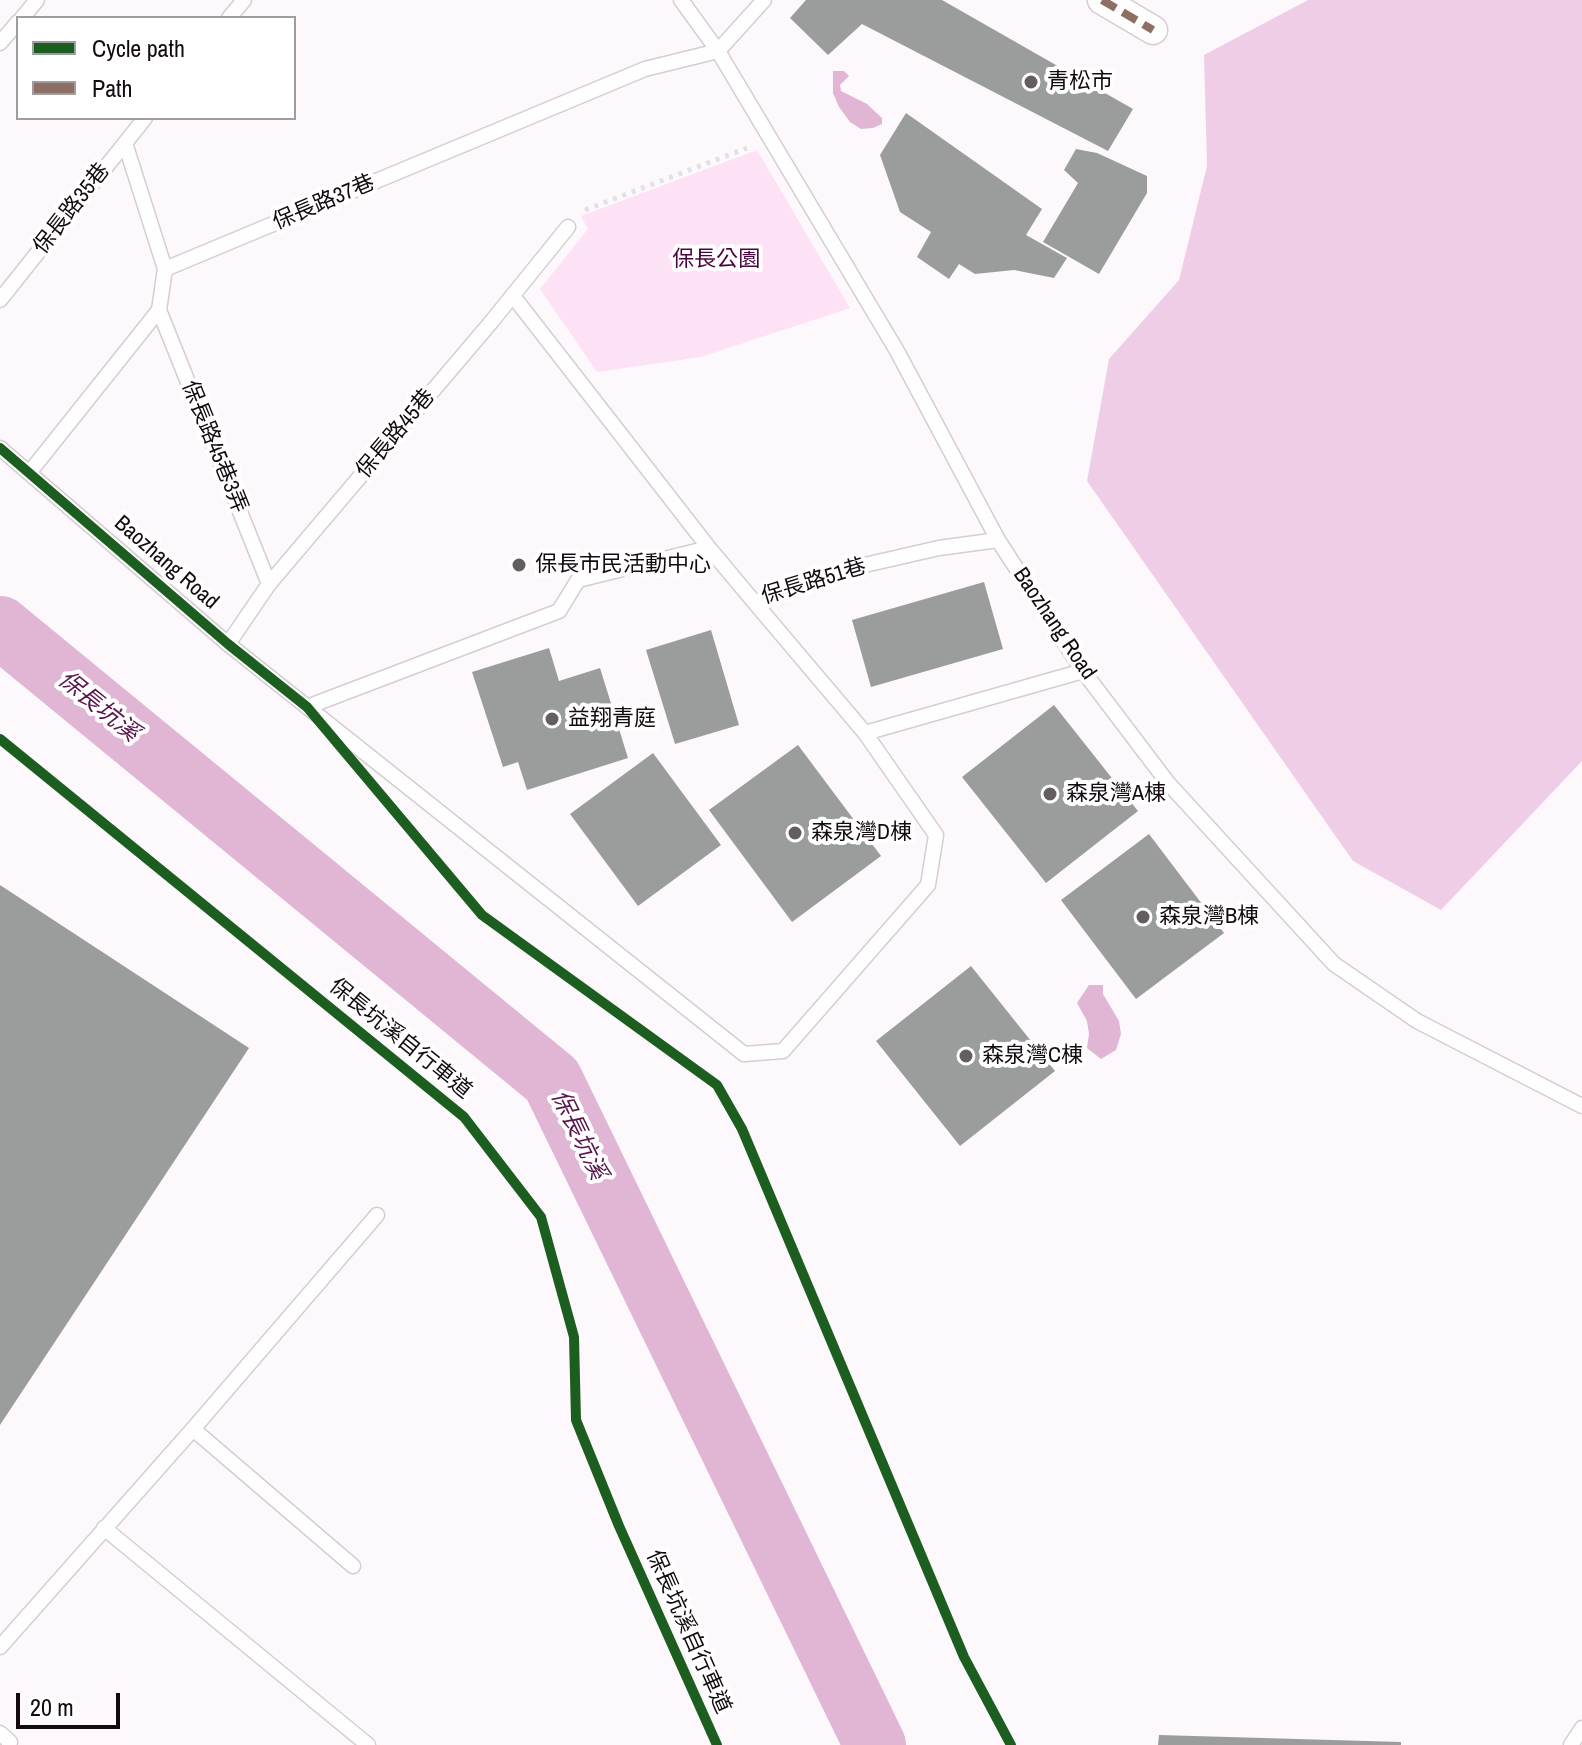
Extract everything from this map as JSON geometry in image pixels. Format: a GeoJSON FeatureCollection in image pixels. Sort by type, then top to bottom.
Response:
{"type":"FeatureCollection","features":[{"type":"Feature","properties":{"kind":"street"},"geometry":{"type":"LineString","coordinates":[[1102,0],[1153,30]]}},
{"type":"Feature","properties":{"kind":"lane"},"geometry":{"type":"LineString","coordinates":[[23,16],[37,0]]}},
{"type":"Feature","properties":{"kind":"lane"},"geometry":{"type":"LineString","coordinates":[[231,16],[244,0]]}},
{"type":"Feature","properties":{"kind":"lane","name":"Baozhang Road"},"geometry":{"type":"LineString","coordinates":[[681,0],[718,51],[897,351],[998,540],[1083,671],[1168,783],[1334,964],[1417,1021],[1582,1106]]}},
{"type":"Feature","properties":{"kind":"lane"},"geometry":{"type":"LineString","coordinates":[[718,51],[764,0]]}},
{"type":"Feature","properties":{"kind":"lane"},"geometry":{"type":"LineString","coordinates":[[0,43],[16,25]]}},
{"type":"Feature","properties":{"kind":"lane","name":"保長路37巷"},"geometry":{"type":"LineString","coordinates":[[165,269],[645,69],[718,51]]}},
{"type":"Feature","properties":{"kind":"lane","name":"保長路35巷"},"geometry":{"type":"LineString","coordinates":[[0,300],[143,120]]}},
{"type":"Feature","properties":{"kind":"lane"},"geometry":{"type":"LineString","coordinates":[[29,473],[159,310],[165,269],[125,143]]}},
{"type":"Feature","properties":{"kind":"lane","name":"保長路45巷"},"geometry":{"type":"LineString","coordinates":[[228,644],[269,584],[568,227]]}},
{"type":"Feature","properties":{"kind":"lane","name":"保長路51巷"},"geometry":{"type":"LineString","coordinates":[[513,296],[755,603],[847,569],[939,548],[998,540]]}},
{"type":"Feature","properties":{"kind":"lane","name":"保長路45巷3弄"},"geometry":{"type":"LineString","coordinates":[[159,310],[269,584]]}},
{"type":"Feature","properties":{"kind":"lane","name":"Baozhang Road"},"geometry":{"type":"LineString","coordinates":[[0,448],[228,644],[744,1054],[783,1051],[928,885],[936,835],[865,733]]}},
{"type":"Feature","properties":{"kind":"lane"},"geometry":{"type":"LineString","coordinates":[[307,707],[559,611],[578,580],[709,548]]}},
{"type":"Feature","properties":{"kind":"lane"},"geometry":{"type":"LineString","coordinates":[[755,603],[865,733],[1083,671]]}},
{"type":"Feature","properties":{"kind":"lane"},"geometry":{"type":"LineString","coordinates":[[0,1647],[377,1215]]}},
{"type":"Feature","properties":{"kind":"lane"},"geometry":{"type":"LineString","coordinates":[[193,1429],[353,1566]]}},
{"type":"Feature","properties":{"kind":"lane"},"geometry":{"type":"LineString","coordinates":[[104,1528],[368,1745]]}},
{"type":"Feature","properties":{"kind":"lane"},"geometry":{"type":"LineString","coordinates":[[1571,1745],[1582,1728]]}},
{"type":"Feature","properties":{"kind":"lane"},"geometry":{"type":"LineString","coordinates":[[0,1733],[10,1742],[9,1745]]}},
{"type":"Feature","properties":{"kind":"path"},"geometry":{"type":"LineString","coordinates":[[568,227],[571,216],[770,139]]}},
{"type":"Feature","properties":{"kind":"green space","name":"保長公園"},"geometry":{"type":"Polygon","coordinates":[[[757,150],[850,308],[701,357],[597,372],[540,289],[588,229],[581,216],[757,150]]]}},
{"type":"Feature","properties":{"kind":"shaded area"},"geometry":{"type":"Polygon","coordinates":[[[1308,0],[1582,0],[1582,761],[1441,910],[1353,861],[1087,481],[1109,359],[1179,280],[1207,166],[1204,55],[1308,0]]]}},
{"type":"Feature","properties":{"kind":"shaded area"},"geometry":{"type":"Polygon","coordinates":[[[833,71],[844,71],[849,76],[840,85],[841,91],[867,104],[882,118],[882,124],[861,129],[850,122],[833,93],[833,71]]]}},
{"type":"Feature","properties":{"kind":"shaded area"},"geometry":{"type":"Polygon","coordinates":[[[1089,985],[1103,985],[1103,994],[1119,1021],[1121,1034],[1116,1050],[1101,1059],[1087,1048],[1087,1021],[1077,1003],[1089,985]]]}},
{"type":"Feature","properties":{"kind":"building","name":"青松市"},"geometry":{"type":"Polygon","coordinates":[[[806,0],[942,0],[1133,109],[1108,151],[862,24],[828,55],[790,18],[806,0]]]}},
{"type":"Feature","properties":{"kind":"building"},"geometry":{"type":"Polygon","coordinates":[[[906,113],[1042,209],[1026,235],[1067,258],[1054,278],[1014,270],[975,274],[959,264],[949,279],[917,257],[931,232],[900,212],[880,155],[906,113]]]}},
{"type":"Feature","properties":{"kind":"building","name":"青松市"},"geometry":{"type":"Polygon","coordinates":[[[1076,149],[1097,153],[1147,176],[1147,193],[1099,274],[1043,242],[1078,183],[1064,170],[1076,149]]]}},
{"type":"Feature","properties":{"kind":"building"},"geometry":{"type":"Polygon","coordinates":[[[984,582],[1003,649],[871,687],[852,620],[984,582]]]}},
{"type":"Feature","properties":{"kind":"building","name":"益翔青庭"},"geometry":{"type":"Polygon","coordinates":[[[711,630],[739,725],[675,744],[646,650],[711,630]]]}},
{"type":"Feature","properties":{"kind":"building","name":"益翔青庭"},"geometry":{"type":"Polygon","coordinates":[[[549,648],[559,681],[600,668],[628,758],[527,790],[518,762],[503,767],[472,672],[549,648]]]}},
{"type":"Feature","properties":{"kind":"building","name":"森泉灣A棟"},"geometry":{"type":"Polygon","coordinates":[[[1054,705],[1138,811],[1046,883],[962,777],[1054,705]]]}},
{"type":"Feature","properties":{"kind":"building","name":"森泉灣D棟"},"geometry":{"type":"Polygon","coordinates":[[[798,745],[881,856],[792,922],[709,810],[798,745]]]}},
{"type":"Feature","properties":{"kind":"building"},"geometry":{"type":"Polygon","coordinates":[[[653,753],[721,845],[638,906],[570,814],[653,753]]]}},
{"type":"Feature","properties":{"kind":"building","name":"森泉灣B棟"},"geometry":{"type":"Polygon","coordinates":[[[1149,834],[1224,933],[1136,999],[1061,900],[1149,834]]]}},
{"type":"Feature","properties":{"kind":"building"},"geometry":{"type":"Polygon","coordinates":[[[0,885],[249,1048],[0,1425],[0,885]]]}},
{"type":"Feature","properties":{"kind":"building","name":"森泉灣C棟"},"geometry":{"type":"Polygon","coordinates":[[[971,966],[1055,1071],[960,1146],[876,1041],[971,966]]]}},
{"type":"Feature","properties":{"kind":"building"},"geometry":{"type":"Polygon","coordinates":[[[1159,1735],[1401,1742],[1401,1745],[1158,1745],[1159,1735]]]}},
{"type":"Feature","properties":{"kind":"waterway","name":"保長坑溪"},"geometry":{"type":"LineString","coordinates":[[0,627],[552,1080],[875,1745]]}},
{"type":"Feature","properties":{"kind":"marked path"},"geometry":{"type":"LineString","coordinates":[[1102,0],[1153,30]]}},
{"type":"Feature","properties":{"kind":"cycle path"},"geometry":{"type":"LineString","coordinates":[[0,448],[228,644],[307,707],[482,915],[717,1085],[742,1129],[964,1657],[1011,1745]]}},
{"type":"Feature","properties":{"kind":"cycle path","name":"保長坑溪自行車道"},"geometry":{"type":"LineString","coordinates":[[0,739],[464,1117],[541,1217],[574,1337],[576,1420],[619,1526],[717,1745]]}},
{"type":"Feature","properties":{"kind":"place","name":"青松市"},"geometry":{"type":"Point","coordinates":[1031,82]}},
{"type":"Feature","properties":{"kind":"place","name":"保長市民活動中心"},"geometry":{"type":"Point","coordinates":[519,565]}},
{"type":"Feature","properties":{"kind":"place","name":"益翔青庭"},"geometry":{"type":"Point","coordinates":[552,719]}},
{"type":"Feature","properties":{"kind":"place","name":"森泉灣A棟"},"geometry":{"type":"Point","coordinates":[1050,794]}},
{"type":"Feature","properties":{"kind":"place","name":"森泉灣D棟"},"geometry":{"type":"Point","coordinates":[795,833]}},
{"type":"Feature","properties":{"kind":"place","name":"森泉灣B棟"},"geometry":{"type":"Point","coordinates":[1143,917]}},
{"type":"Feature","properties":{"kind":"place","name":"森泉灣C棟"},"geometry":{"type":"Point","coordinates":[966,1056]}}]}
